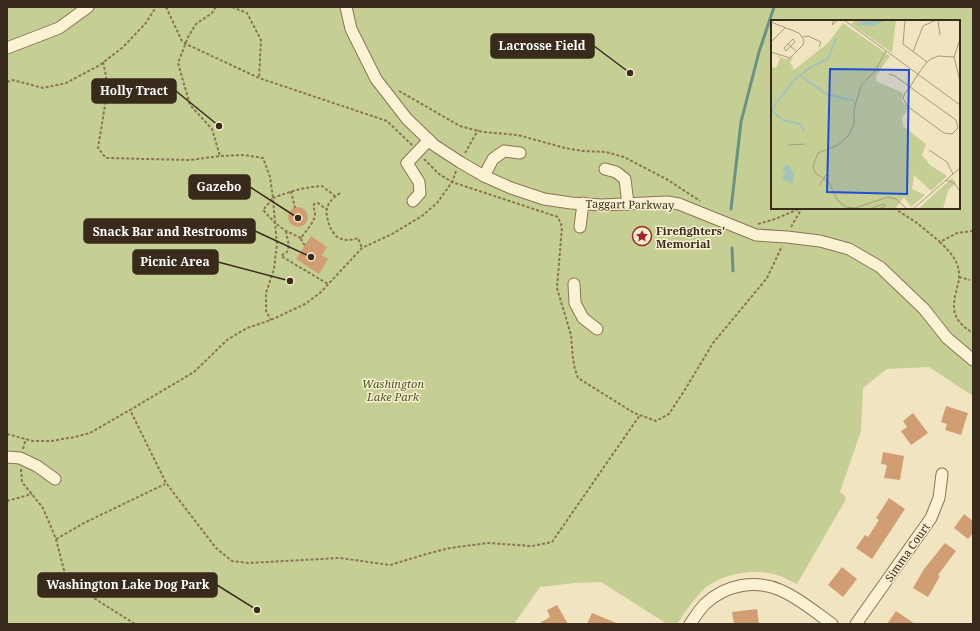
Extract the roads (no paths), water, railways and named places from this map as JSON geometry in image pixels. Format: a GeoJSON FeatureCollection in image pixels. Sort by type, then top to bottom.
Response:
{"type":"FeatureCollection","features":[{"type":"Feature","properties":{"kind":"street"},"geometry":{"type":"LineString","coordinates":[[7,48],[59,28],[88,7]]}},
{"type":"Feature","properties":{"kind":"street","name":"Taggart Parkway"},"geometry":{"type":"LineString","coordinates":[[346,7],[351,29],[376,79],[407,119],[434,145],[484,176],[511,188],[544,199],[583,204],[667,202],[679,204],[756,235],[820,241],[849,249],[880,267],[924,310],[947,338],[973,360]]}},
{"type":"Feature","properties":{"kind":"street"},"geometry":{"type":"LineString","coordinates":[[413,201],[420,193],[419,182],[407,163],[429,140]]}},
{"type":"Feature","properties":{"kind":"street"},"geometry":{"type":"LineString","coordinates":[[484,176],[493,159],[504,151],[520,153]]}},
{"type":"Feature","properties":{"kind":"street"},"geometry":{"type":"LineString","coordinates":[[605,169],[616,172],[625,179],[628,204]]}},
{"type":"Feature","properties":{"kind":"street"},"geometry":{"type":"LineString","coordinates":[[580,227],[583,204]]}},
{"type":"Feature","properties":{"kind":"street"},"geometry":{"type":"LineString","coordinates":[[574,284],[575,303],[583,318],[597,329]]}},
{"type":"Feature","properties":{"kind":"street"},"geometry":{"type":"LineString","coordinates":[[7,457],[20,458],[37,466],[55,478]]}},
{"type":"Feature","properties":{"kind":"street","name":"Simma Court"},"geometry":{"type":"LineString","coordinates":[[856,624],[931,518],[939,498],[942,474]]}},
{"type":"Feature","properties":{"kind":"street"},"geometry":{"type":"LineString","coordinates":[[690,624],[705,605],[718,594],[733,588],[758,584],[772,587],[790,595],[832,624]]}},
{"type":"Feature","properties":{"kind":"waterway"},"geometry":{"type":"LineString","coordinates":[[731,209],[741,122],[759,52],[774,7]]}},
{"type":"Feature","properties":{"kind":"waterway"},"geometry":{"type":"LineString","coordinates":[[732,248],[733,271]]}},
{"type":"Feature","properties":{"kind":"place","name":"Lacrosse Field"},"geometry":{"type":"Point","coordinates":[630,73]}},
{"type":"Feature","properties":{"kind":"place","name":"Holly Tract"},"geometry":{"type":"Point","coordinates":[219,126]}},
{"type":"Feature","properties":{"kind":"place","name":"Gazebo"},"geometry":{"type":"Point","coordinates":[298,218]}},
{"type":"Feature","properties":{"kind":"place","name":"Firefighters' Memorial"},"geometry":{"type":"Point","coordinates":[642,236]}},
{"type":"Feature","properties":{"kind":"place","name":"Snack Bar and Restrooms"},"geometry":{"type":"Point","coordinates":[311,257]}},
{"type":"Feature","properties":{"kind":"place","name":"Picnic Area"},"geometry":{"type":"Point","coordinates":[290,281]}},
{"type":"Feature","properties":{"kind":"place","name":"Washington Lake Dog Park"},"geometry":{"type":"Point","coordinates":[257,610]}},
{"type":"Feature","properties":{"kind":"park label","name":"Washington Lake Park"},"geometry":{"type":"Point","coordinates":[393,389]}}]}
